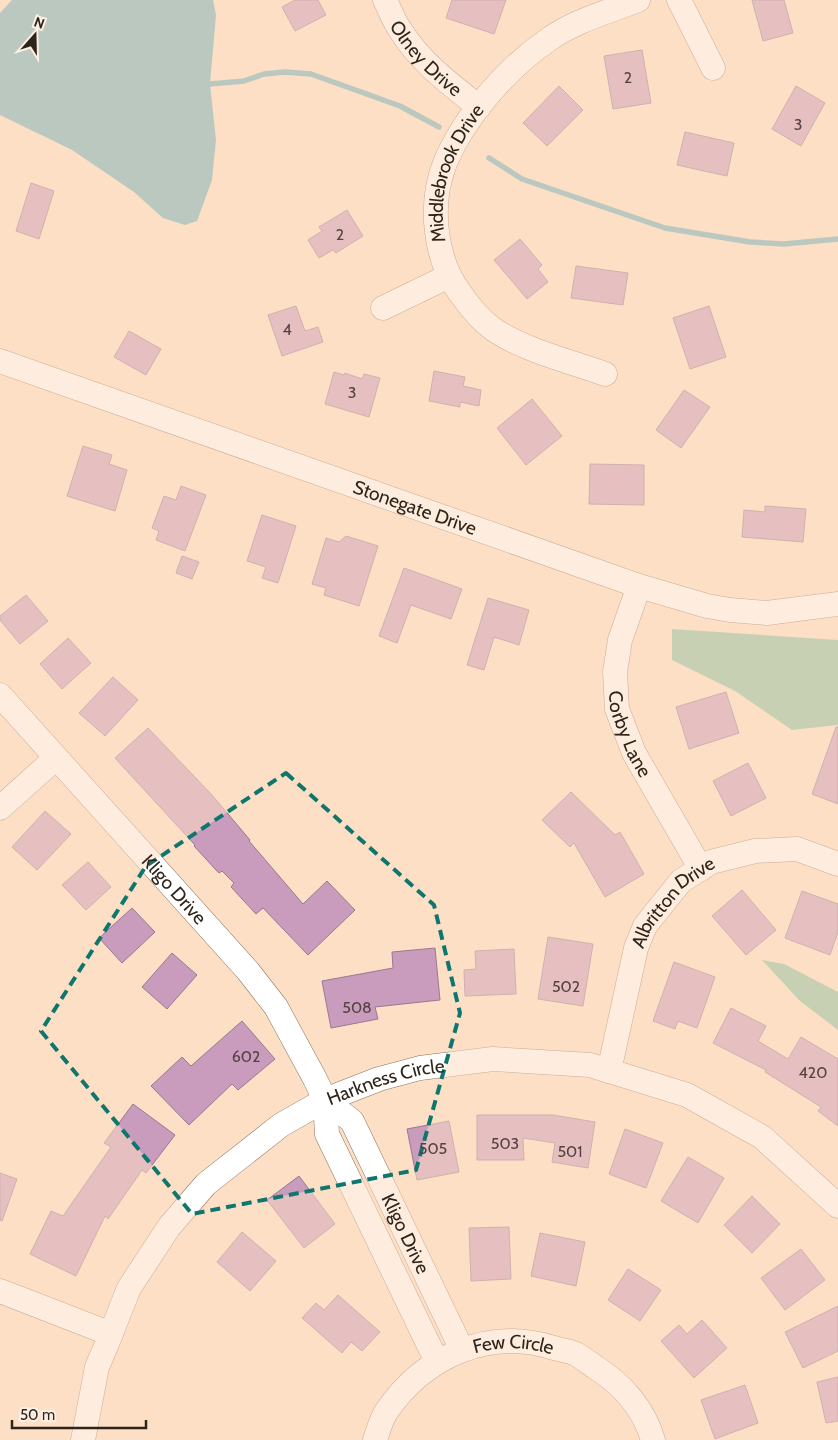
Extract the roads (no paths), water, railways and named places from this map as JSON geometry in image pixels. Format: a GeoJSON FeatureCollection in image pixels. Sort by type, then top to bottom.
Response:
{"type":"FeatureCollection","features":[{"type":"Feature","properties":{"kind":"street","name":"Olney Drive"},"geometry":{"type":"LineString","coordinates":[[385,0],[401,31],[417,53],[435,72],[479,106]]}},
{"type":"Feature","properties":{"kind":"street","name":"Middlebrook Drive"},"geometry":{"type":"LineString","coordinates":[[605,374],[513,341],[491,328],[473,311],[449,276],[441,255],[437,235],[438,187],[445,164],[458,137],[479,106],[521,61],[549,39],[584,21],[638,0]]}},
{"type":"Feature","properties":{"kind":"street"},"geometry":{"type":"LineString","coordinates":[[679,0],[714,68]]}},
{"type":"Feature","properties":{"kind":"street"},"geometry":{"type":"LineString","coordinates":[[383,308],[449,276]]}},
{"type":"Feature","properties":{"kind":"street","name":"Stonegate Drive"},"geometry":{"type":"LineString","coordinates":[[0,361],[638,586],[707,606],[730,610],[767,613],[838,604]]}},
{"type":"Feature","properties":{"kind":"street","name":"Corby Lane"},"geometry":{"type":"LineString","coordinates":[[638,586],[619,648],[615,672],[617,709],[634,753],[701,869]]}},
{"type":"Feature","properties":{"kind":"street","name":"Kligo Drive"},"geometry":{"type":"LineString","coordinates":[[0,695],[254,978],[276,1007],[325,1100],[352,1121],[462,1350]]}},
{"type":"Feature","properties":{"kind":"street"},"geometry":{"type":"LineString","coordinates":[[0,808],[56,758]]}},
{"type":"Feature","properties":{"kind":"street","name":"Albritton Drive"},"geometry":{"type":"LineString","coordinates":[[609,1071],[636,948],[645,926],[681,881],[711,862],[754,851],[797,849],[838,864]]}},
{"type":"Feature","properties":{"kind":"street","name":"Harkness Circle"},"geometry":{"type":"LineString","coordinates":[[82,1440],[97,1367],[129,1288],[169,1227],[206,1184],[281,1124],[325,1100],[379,1079],[420,1068],[493,1059],[590,1065],[687,1095],[762,1137],[838,1206]]}},
{"type":"Feature","properties":{"kind":"street","name":"Kligo Drive"},"geometry":{"type":"LineString","coordinates":[[325,1100],[327,1134],[437,1362]]}},
{"type":"Feature","properties":{"kind":"street"},"geometry":{"type":"LineString","coordinates":[[0,1291],[111,1334]]}},
{"type":"Feature","properties":{"kind":"street","name":"Few Circle"},"geometry":{"type":"LineString","coordinates":[[375,1440],[385,1413],[414,1378],[437,1362],[462,1350],[498,1341],[538,1342],[575,1354],[611,1377],[632,1399],[649,1428],[653,1440]]}},
{"type":"Feature","properties":{"kind":"water"},"geometry":{"type":"Polygon","coordinates":[[[12,0],[213,0],[216,15],[210,84],[216,140],[212,180],[197,221],[185,225],[163,218],[134,192],[72,150],[0,115],[0,13],[12,0]]]}},
{"type":"Feature","properties":{"kind":"waterway"},"geometry":{"type":"LineString","coordinates":[[204,83],[244,81],[264,74],[285,72],[311,74],[400,106],[439,127]]}},
{"type":"Feature","properties":{"kind":"waterway"},"geometry":{"type":"LineString","coordinates":[[489,158],[522,179],[665,228],[750,242],[784,244],[838,239]]}}]}
